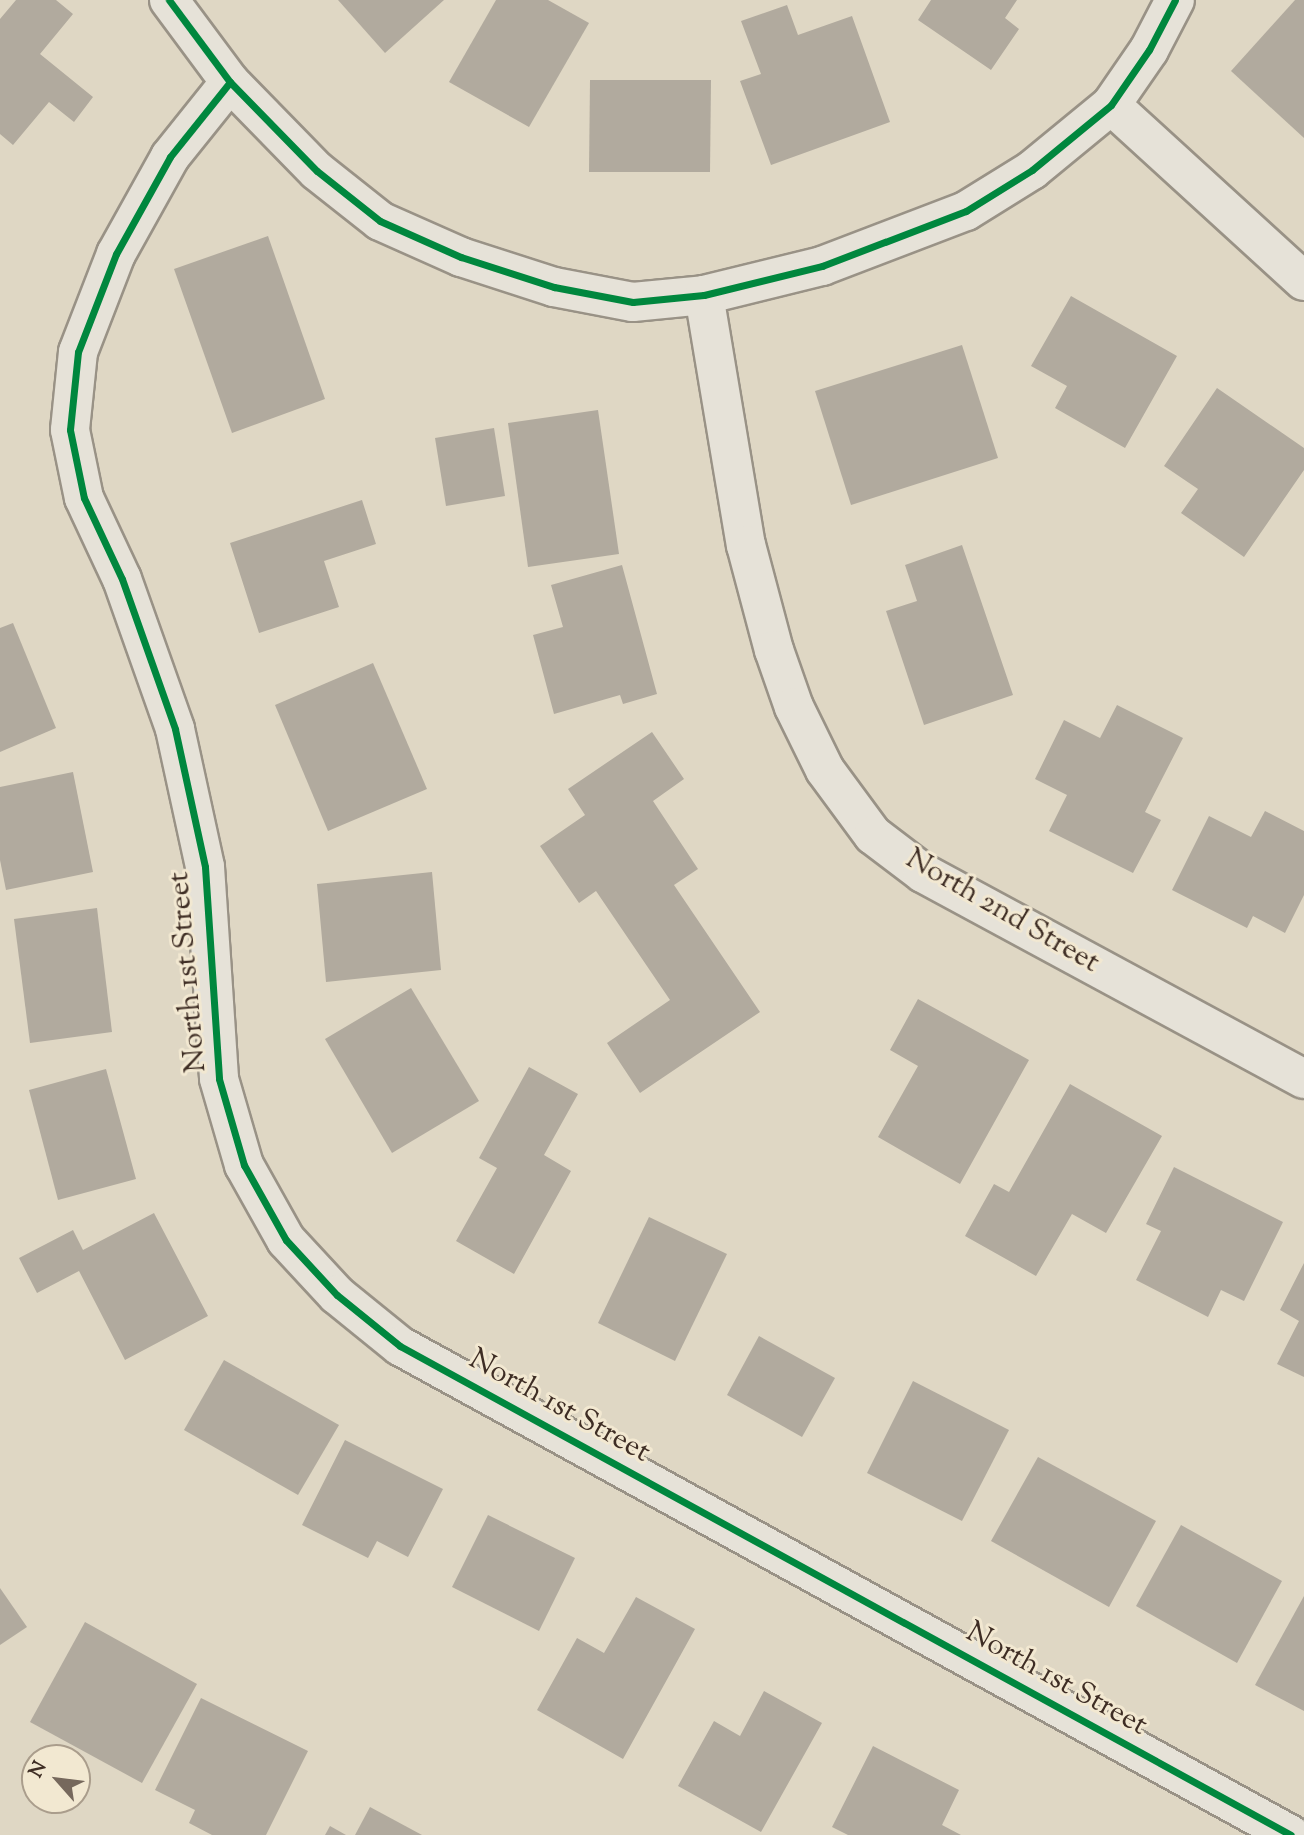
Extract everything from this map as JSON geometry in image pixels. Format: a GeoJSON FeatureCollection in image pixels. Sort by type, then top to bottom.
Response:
{"type":"FeatureCollection","features":[{"type":"Feature","properties":{"kind":"street"},"geometry":{"type":"LineString","coordinates":[[169,0],[230,82],[317,171],[380,221],[461,257],[554,287],[633,302],[704,295],[822,266],[966,211],[1032,170],[1111,105],[1149,50],[1175,0]]}},
{"type":"Feature","properties":{"kind":"street","name":"North 1st Street"},"geometry":{"type":"LineString","coordinates":[[230,82],[170,157],[116,254],[78,352],[70,430],[84,498],[122,579],[175,729],[205,867],[219,1079],[244,1165],[286,1240],[337,1295],[400,1346],[1292,1835]]}},
{"type":"Feature","properties":{"kind":"street"},"geometry":{"type":"LineString","coordinates":[[1111,105],[1304,281]]}},
{"type":"Feature","properties":{"kind":"street","name":"North 2nd Street"},"geometry":{"type":"LineString","coordinates":[[704,295],[746,545],[774,650],[794,707],[825,770],[873,835],[923,873],[1304,1079]]}},
{"type":"Feature","properties":{"kind":"building"},"geometry":{"type":"Polygon","coordinates":[[[16,0],[56,0],[73,14],[40,54],[93,97],[74,122],[49,102],[13,145],[0,134],[0,19],[16,0]]]}},
{"type":"Feature","properties":{"kind":"building"},"geometry":{"type":"Polygon","coordinates":[[[338,0],[444,0],[385,53],[338,0]]]}},
{"type":"Feature","properties":{"kind":"building"},"geometry":{"type":"Polygon","coordinates":[[[496,0],[548,0],[589,23],[529,127],[449,82],[496,0]]]}},
{"type":"Feature","properties":{"kind":"building"},"geometry":{"type":"Polygon","coordinates":[[[931,0],[1017,0],[1005,18],[1019,29],[991,70],[918,20],[931,0]]]}},
{"type":"Feature","properties":{"kind":"building"},"geometry":{"type":"Polygon","coordinates":[[[1295,0],[1304,0],[1304,138],[1231,71],[1295,0]]]}},
{"type":"Feature","properties":{"kind":"building"},"geometry":{"type":"Polygon","coordinates":[[[787,5],[798,35],[852,16],[890,122],[771,165],[740,81],[761,74],[741,21],[787,5]]]}},
{"type":"Feature","properties":{"kind":"building"},"geometry":{"type":"Polygon","coordinates":[[[590,80],[711,80],[710,172],[589,172],[590,80]]]}},
{"type":"Feature","properties":{"kind":"building"},"geometry":{"type":"Polygon","coordinates":[[[268,236],[325,399],[232,433],[174,269],[268,236]]]}},
{"type":"Feature","properties":{"kind":"building"},"geometry":{"type":"Polygon","coordinates":[[[1071,296],[1177,356],[1125,448],[1055,408],[1067,386],[1031,366],[1071,296]]]}},
{"type":"Feature","properties":{"kind":"building"},"geometry":{"type":"Polygon","coordinates":[[[962,345],[998,458],[851,505],[815,391],[962,345]]]}},
{"type":"Feature","properties":{"kind":"building"},"geometry":{"type":"Polygon","coordinates":[[[1217,388],[1304,448],[1304,470],[1244,557],[1181,513],[1198,489],[1164,466],[1217,388]]]}},
{"type":"Feature","properties":{"kind":"building"},"geometry":{"type":"Polygon","coordinates":[[[598,410],[619,554],[528,567],[508,423],[598,410]]]}},
{"type":"Feature","properties":{"kind":"building"},"geometry":{"type":"Polygon","coordinates":[[[494,428],[505,496],[446,506],[435,438],[494,428]]]}},
{"type":"Feature","properties":{"kind":"building"},"geometry":{"type":"Polygon","coordinates":[[[362,500],[376,544],[324,561],[339,607],[259,633],[230,543],[362,500]]]}},
{"type":"Feature","properties":{"kind":"building"},"geometry":{"type":"Polygon","coordinates":[[[962,545],[1013,695],[924,725],[886,611],[917,601],[905,565],[962,545]]]}},
{"type":"Feature","properties":{"kind":"building"},"geometry":{"type":"Polygon","coordinates":[[[622,565],[657,694],[623,704],[620,695],[554,714],[533,635],[563,627],[551,585],[622,565]]]}},
{"type":"Feature","properties":{"kind":"building"},"geometry":{"type":"Polygon","coordinates":[[[13,623],[56,728],[0,752],[0,628],[13,623]]]}},
{"type":"Feature","properties":{"kind":"building"},"geometry":{"type":"Polygon","coordinates":[[[373,663],[427,789],[328,831],[275,705],[373,663]]]}},
{"type":"Feature","properties":{"kind":"building"},"geometry":{"type":"Polygon","coordinates":[[[1117,705],[1183,738],[1145,812],[1161,820],[1133,873],[1049,831],[1067,795],[1035,779],[1064,720],[1100,738],[1117,705]]]}},
{"type":"Feature","properties":{"kind":"building"},"geometry":{"type":"Polygon","coordinates":[[[652,732],[684,779],[653,801],[698,869],[674,885],[760,1012],[640,1093],[607,1043],[670,1000],[596,891],[579,903],[540,846],[585,815],[568,789],[652,732]]]}},
{"type":"Feature","properties":{"kind":"building"},"geometry":{"type":"Polygon","coordinates":[[[73,772],[93,872],[6,890],[0,860],[0,787],[73,772]]]}},
{"type":"Feature","properties":{"kind":"building"},"geometry":{"type":"Polygon","coordinates":[[[1265,811],[1304,831],[1304,895],[1285,933],[1253,916],[1247,928],[1172,890],[1209,816],[1251,837],[1265,811]]]}},
{"type":"Feature","properties":{"kind":"building"},"geometry":{"type":"Polygon","coordinates":[[[432,872],[441,970],[326,982],[317,884],[432,872]]]}},
{"type":"Feature","properties":{"kind":"building"},"geometry":{"type":"Polygon","coordinates":[[[97,908],[112,1032],[30,1043],[14,919],[97,908]]]}},
{"type":"Feature","properties":{"kind":"building"},"geometry":{"type":"Polygon","coordinates":[[[411,988],[479,1101],[392,1153],[325,1039],[411,988]]]}},
{"type":"Feature","properties":{"kind":"building"},"geometry":{"type":"Polygon","coordinates":[[[918,999],[1029,1060],[960,1184],[878,1137],[918,1066],[890,1050],[918,999]]]}},
{"type":"Feature","properties":{"kind":"building"},"geometry":{"type":"Polygon","coordinates":[[[529,1067],[578,1094],[544,1155],[571,1171],[514,1274],[456,1241],[497,1168],[479,1158],[529,1067]]]}},
{"type":"Feature","properties":{"kind":"building"},"geometry":{"type":"Polygon","coordinates":[[[106,1069],[136,1179],[58,1200],[29,1090],[106,1069]]]}},
{"type":"Feature","properties":{"kind":"building"},"geometry":{"type":"Polygon","coordinates":[[[1070,1084],[1162,1136],[1106,1233],[1072,1214],[1036,1276],[965,1236],[994,1184],[1009,1192],[1070,1084]]]}},
{"type":"Feature","properties":{"kind":"building"},"geometry":{"type":"Polygon","coordinates":[[[1174,1167],[1283,1222],[1244,1301],[1221,1290],[1208,1317],[1136,1280],[1161,1231],[1146,1224],[1174,1167]]]}},
{"type":"Feature","properties":{"kind":"building"},"geometry":{"type":"Polygon","coordinates":[[[154,1213],[208,1316],[125,1360],[79,1271],[37,1293],[19,1258],[73,1230],[83,1250],[154,1213]]]}},
{"type":"Feature","properties":{"kind":"building"},"geometry":{"type":"Polygon","coordinates":[[[649,1217],[727,1254],[675,1361],[598,1323],[649,1217]]]}},
{"type":"Feature","properties":{"kind":"building"},"geometry":{"type":"Polygon","coordinates":[[[1304,1263],[1304,1377],[1277,1364],[1299,1321],[1280,1310],[1304,1263]]]}},
{"type":"Feature","properties":{"kind":"building"},"geometry":{"type":"Polygon","coordinates":[[[759,1336],[835,1378],[802,1437],[727,1395],[759,1336]]]}},
{"type":"Feature","properties":{"kind":"building"},"geometry":{"type":"Polygon","coordinates":[[[224,1360],[339,1425],[298,1495],[184,1430],[224,1360]]]}},
{"type":"Feature","properties":{"kind":"building"},"geometry":{"type":"Polygon","coordinates":[[[913,1381],[1009,1430],[962,1521],[867,1473],[913,1381]]]}},
{"type":"Feature","properties":{"kind":"building"},"geometry":{"type":"Polygon","coordinates":[[[345,1440],[443,1489],[408,1557],[377,1541],[368,1558],[302,1525],[345,1440]]]}},
{"type":"Feature","properties":{"kind":"building"},"geometry":{"type":"Polygon","coordinates":[[[1038,1457],[1156,1521],[1109,1607],[991,1541],[1038,1457]]]}},
{"type":"Feature","properties":{"kind":"building"},"geometry":{"type":"Polygon","coordinates":[[[488,1515],[575,1558],[539,1631],[452,1587],[488,1515]]]}},
{"type":"Feature","properties":{"kind":"building"},"geometry":{"type":"Polygon","coordinates":[[[1181,1525],[1282,1581],[1237,1663],[1136,1606],[1181,1525]]]}},
{"type":"Feature","properties":{"kind":"building"},"geometry":{"type":"Polygon","coordinates":[[[0,1588],[27,1627],[0,1645],[0,1588]]]}},
{"type":"Feature","properties":{"kind":"building"},"geometry":{"type":"Polygon","coordinates":[[[1304,1596],[1304,1711],[1255,1685],[1304,1596]]]}},
{"type":"Feature","properties":{"kind":"building"},"geometry":{"type":"Polygon","coordinates":[[[636,1597],[695,1629],[623,1759],[537,1710],[577,1638],[604,1653],[636,1597]]]}},
{"type":"Feature","properties":{"kind":"building"},"geometry":{"type":"Polygon","coordinates":[[[85,1622],[197,1684],[142,1783],[91,1755],[91,1744],[70,1744],[30,1722],[85,1622]]]}},
{"type":"Feature","properties":{"kind":"building"},"geometry":{"type":"Polygon","coordinates":[[[764,1691],[822,1723],[761,1832],[678,1786],[714,1721],[740,1736],[764,1691]]]}},
{"type":"Feature","properties":{"kind":"building"},"geometry":{"type":"Polygon","coordinates":[[[201,1698],[308,1751],[266,1835],[212,1835],[189,1823],[195,1810],[155,1790],[201,1698]]]}},
{"type":"Feature","properties":{"kind":"building"},"geometry":{"type":"Polygon","coordinates":[[[873,1746],[959,1790],[942,1825],[961,1835],[848,1835],[832,1827],[873,1746]]]}},
{"type":"Feature","properties":{"kind":"building"},"geometry":{"type":"Polygon","coordinates":[[[370,1807],[422,1835],[355,1835],[370,1807]]]}},
{"type":"Feature","properties":{"kind":"building"},"geometry":{"type":"Polygon","coordinates":[[[330,1826],[346,1835],[325,1835],[330,1826]]]}},
{"type":"Feature","properties":{"kind":"cycle path"},"geometry":{"type":"LineString","coordinates":[[169,0],[230,82],[317,171],[380,221],[461,257],[554,287],[633,302],[704,295],[822,266],[966,211],[1032,170],[1111,105],[1149,50],[1175,0]]}},
{"type":"Feature","properties":{"kind":"cycle path"},"geometry":{"type":"LineString","coordinates":[[230,82],[170,157],[116,254],[78,352],[70,430],[84,498],[122,579],[175,729],[205,867],[219,1079],[244,1165],[286,1240],[337,1295],[400,1346],[1291,1835]]}}]}
